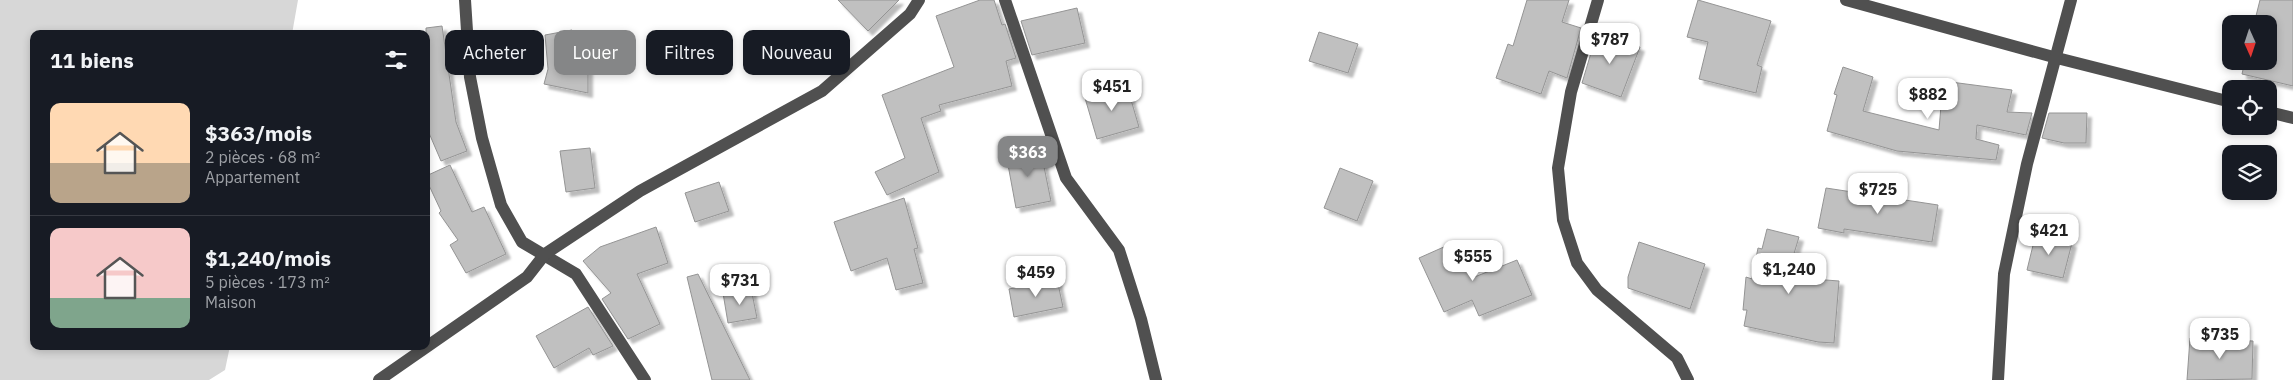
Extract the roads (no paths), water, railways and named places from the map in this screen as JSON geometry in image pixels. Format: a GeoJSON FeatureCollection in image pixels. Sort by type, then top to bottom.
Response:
{"type":"FeatureCollection","features":[{"type":"Feature","properties":{"kind":"street"},"geometry":{"type":"LineString","coordinates":[[465,0],[470,77],[482,138],[501,205],[522,242],[576,274],[645,380]]}},
{"type":"Feature","properties":{"kind":"street"},"geometry":{"type":"LineString","coordinates":[[430,345],[527,277],[545,254],[640,191],[822,91],[910,14],[919,0]]}},
{"type":"Feature","properties":{"kind":"street"},"geometry":{"type":"LineString","coordinates":[[1005,0],[1066,178],[1119,250],[1141,319],[1156,380]]}},
{"type":"Feature","properties":{"kind":"street"},"geometry":{"type":"LineString","coordinates":[[1598,0],[1571,92],[1558,168],[1563,220],[1577,263],[1597,290],[1677,358],[1688,380]]}},
{"type":"Feature","properties":{"kind":"street"},"geometry":{"type":"LineString","coordinates":[[1846,0],[2057,58],[2222,100]]}},
{"type":"Feature","properties":{"kind":"street"},"geometry":{"type":"LineString","coordinates":[[1998,380],[2004,274],[2027,164],[2057,58],[2071,0]]}},
{"type":"Feature","properties":{"kind":"street"},"geometry":{"type":"LineString","coordinates":[[2277,114],[2293,118]]}},
{"type":"Feature","properties":{"kind":"street"},"geometry":{"type":"LineString","coordinates":[[379,380],[422,350]]}}]}
